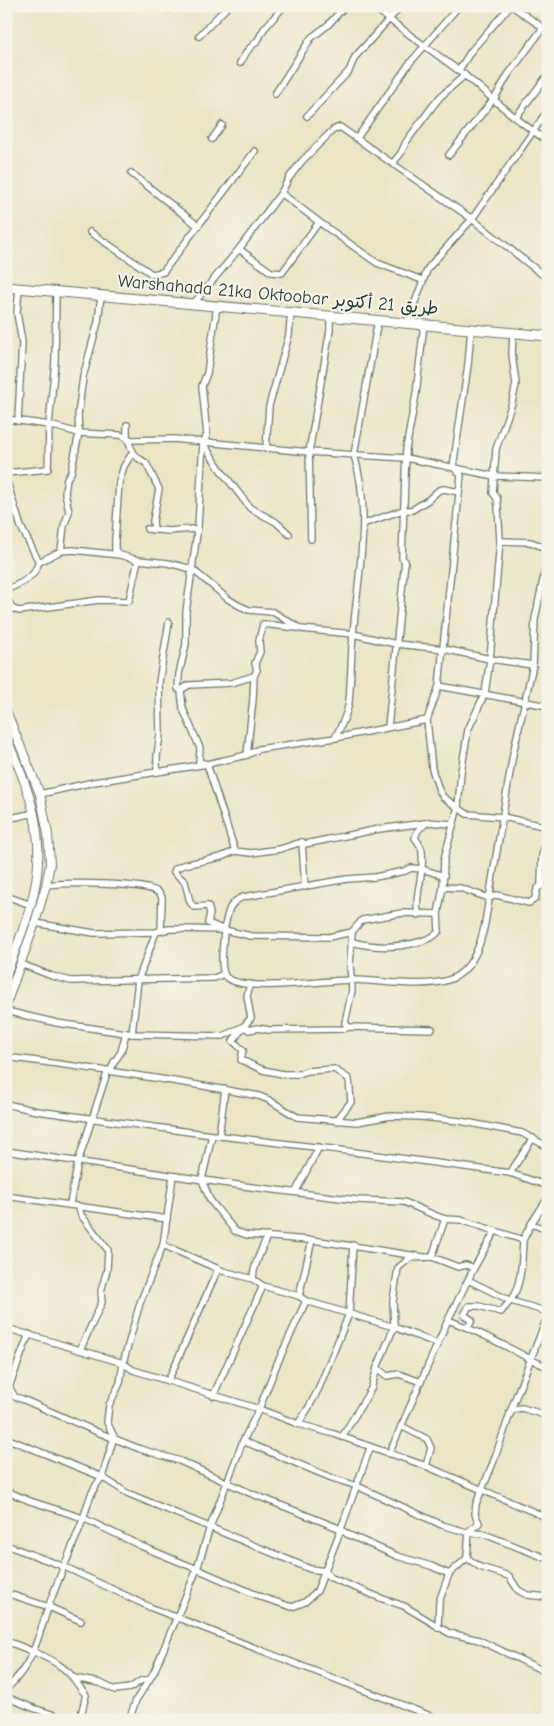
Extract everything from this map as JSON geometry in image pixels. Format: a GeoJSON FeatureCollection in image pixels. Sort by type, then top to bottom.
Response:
{"type":"FeatureCollection","features":[{"type":"Feature","properties":{"kind":"main road","name":"Warshahada 21ka Oktoobar طريق 21 أكتوبر"},"geometry":{"type":"LineString","coordinates":[[6,287],[548,336]]}},
{"type":"Feature","properties":{"kind":"main road"},"geometry":{"type":"LineString","coordinates":[[6,712],[40,794],[50,864],[35,922],[6,1004]]}},
{"type":"Feature","properties":{"kind":"main road"},"geometry":{"type":"LineString","coordinates":[[6,738],[21,770],[35,813],[38,841],[38,865],[31,905],[6,975]]}},
{"type":"Feature","properties":{"kind":"street"},"geometry":{"type":"LineString","coordinates":[[200,36],[228,6]]}},
{"type":"Feature","properties":{"kind":"street"},"geometry":{"type":"LineString","coordinates":[[240,63],[264,29],[284,6]]}},
{"type":"Feature","properties":{"kind":"street"},"geometry":{"type":"LineString","coordinates":[[275,94],[310,38],[328,25],[345,6]]}},
{"type":"Feature","properties":{"kind":"street"},"geometry":{"type":"LineString","coordinates":[[373,6],[459,70],[533,132],[548,141]]}},
{"type":"Feature","properties":{"kind":"street"},"geometry":{"type":"LineString","coordinates":[[307,116],[349,71],[355,57],[390,20],[400,6]]}},
{"type":"Feature","properties":{"kind":"street"},"geometry":{"type":"LineString","coordinates":[[357,138],[409,64],[459,6]]}},
{"type":"Feature","properties":{"kind":"street"},"geometry":{"type":"LineString","coordinates":[[449,155],[493,99],[508,75],[545,30],[511,6],[471,51],[459,70]]}},
{"type":"Feature","properties":{"kind":"street"},"geometry":{"type":"LineString","coordinates":[[393,163],[402,153],[406,142],[440,97],[465,75]]}},
{"type":"Feature","properties":{"kind":"street"},"geometry":{"type":"LineString","coordinates":[[516,117],[547,76]]}},
{"type":"Feature","properties":{"kind":"street"},"geometry":{"type":"LineString","coordinates":[[407,323],[419,296],[422,280],[428,268],[472,219],[548,110]]}},
{"type":"Feature","properties":{"kind":"street"},"geometry":{"type":"LineString","coordinates":[[212,139],[222,125]]}},
{"type":"Feature","properties":{"kind":"street"},"geometry":{"type":"LineString","coordinates":[[194,304],[239,249],[302,160],[333,130],[340,127],[472,219],[548,280]]}},
{"type":"Feature","properties":{"kind":"street"},"geometry":{"type":"LineString","coordinates":[[90,232],[152,274],[163,272],[255,151]]}},
{"type":"Feature","properties":{"kind":"street"},"geometry":{"type":"LineString","coordinates":[[131,173],[197,225]]}},
{"type":"Feature","properties":{"kind":"street"},"geometry":{"type":"LineString","coordinates":[[281,192],[318,222],[377,263],[422,280]]}},
{"type":"Feature","properties":{"kind":"street"},"geometry":{"type":"LineString","coordinates":[[239,249],[271,272],[282,273],[318,222]]}},
{"type":"Feature","properties":{"kind":"street"},"geometry":{"type":"LineString","coordinates":[[18,421],[22,342],[17,313],[19,288]]}},
{"type":"Feature","properties":{"kind":"street"},"geometry":{"type":"LineString","coordinates":[[6,473],[48,469],[49,425],[55,361],[56,292]]}},
{"type":"Feature","properties":{"kind":"street"},"geometry":{"type":"LineString","coordinates":[[61,551],[64,526],[69,512],[65,493],[67,478],[71,473],[79,433],[78,415],[83,377],[98,322],[101,296]]}},
{"type":"Feature","properties":{"kind":"street"},"geometry":{"type":"LineString","coordinates":[[207,764],[199,762],[200,748],[183,709],[178,681],[186,644],[185,619],[197,531],[204,443],[207,435],[202,386],[207,373],[217,306]]}},
{"type":"Feature","properties":{"kind":"street"},"geometry":{"type":"LineString","coordinates":[[266,449],[268,406],[289,335],[291,312]]}},
{"type":"Feature","properties":{"kind":"street"},"geometry":{"type":"LineString","coordinates":[[311,539],[309,452],[330,330],[330,316]]}},
{"type":"Feature","properties":{"kind":"street"},"geometry":{"type":"LineString","coordinates":[[335,738],[343,722],[348,703],[363,524],[358,467],[354,455],[378,320]]}},
{"type":"Feature","properties":{"kind":"street"},"geometry":{"type":"LineString","coordinates":[[388,726],[405,561],[402,558],[402,510],[406,458],[424,324]]}},
{"type":"Feature","properties":{"kind":"street"},"geometry":{"type":"LineString","coordinates":[[453,467],[468,365],[471,329]]}},
{"type":"Feature","properties":{"kind":"street"},"geometry":{"type":"LineString","coordinates":[[352,942],[386,948],[431,938],[439,931],[438,914],[443,887],[444,860],[458,807],[461,772],[468,730],[485,693],[490,659],[500,541],[497,498],[493,493],[494,476],[496,448],[512,403],[516,384],[512,355],[513,332]]}},
{"type":"Feature","properties":{"kind":"street"},"geometry":{"type":"LineString","coordinates":[[6,420],[49,425],[79,433],[120,435],[132,440],[173,439],[266,449],[406,458],[494,476],[548,478]]}},
{"type":"Feature","properties":{"kind":"street"},"geometry":{"type":"LineString","coordinates":[[126,425],[127,438],[133,452],[146,463],[159,489],[153,521],[154,530]]}},
{"type":"Feature","properties":{"kind":"street"},"geometry":{"type":"LineString","coordinates":[[204,443],[220,469],[250,508],[276,522],[288,534]]}},
{"type":"Feature","properties":{"kind":"street"},"geometry":{"type":"LineString","coordinates":[[120,555],[116,550],[115,540],[119,482],[124,466],[133,452]]}},
{"type":"Feature","properties":{"kind":"street"},"geometry":{"type":"LineString","coordinates":[[453,467],[461,475],[439,686],[427,720],[432,769],[443,797],[467,814],[503,817],[515,821],[548,826]]}},
{"type":"Feature","properties":{"kind":"street"},"geometry":{"type":"LineString","coordinates":[[6,479],[21,527],[39,562]]}},
{"type":"Feature","properties":{"kind":"street"},"geometry":{"type":"LineString","coordinates":[[363,524],[402,510],[412,510],[439,490],[459,492]]}},
{"type":"Feature","properties":{"kind":"street"},"geometry":{"type":"LineString","coordinates":[[147,530],[191,529],[197,531]]}},
{"type":"Feature","properties":{"kind":"street"},"geometry":{"type":"LineString","coordinates":[[500,541],[531,542],[548,549]]}},
{"type":"Feature","properties":{"kind":"street"},"geometry":{"type":"LineString","coordinates":[[138,560],[129,601],[99,600],[19,611],[13,609],[7,599],[6,591],[34,573],[39,562],[61,551],[73,550],[120,555],[192,569],[238,605],[249,610],[273,612],[298,628],[304,629]]}},
{"type":"Feature","properties":{"kind":"street"},"geometry":{"type":"LineString","coordinates":[[444,876],[422,869],[411,868],[375,877],[347,879],[235,900],[231,904],[224,930],[222,957],[224,974],[237,982],[250,984],[304,984],[352,980],[406,983],[439,982],[458,975],[468,966],[481,940],[524,700],[533,665],[535,619],[548,556]]}},
{"type":"Feature","properties":{"kind":"street"},"geometry":{"type":"LineString","coordinates":[[158,772],[160,682],[169,622]]}},
{"type":"Feature","properties":{"kind":"street"},"geometry":{"type":"LineString","coordinates":[[247,755],[254,676],[257,670],[255,663],[260,652],[259,641],[263,624],[353,634],[396,644],[444,649],[490,659],[533,665]]}},
{"type":"Feature","properties":{"kind":"street"},"geometry":{"type":"LineString","coordinates":[[181,690],[189,685],[231,683],[254,676]]}},
{"type":"Feature","properties":{"kind":"street"},"geometry":{"type":"LineString","coordinates":[[439,686],[524,700],[548,706]]}},
{"type":"Feature","properties":{"kind":"street"},"geometry":{"type":"LineString","coordinates":[[40,794],[207,764],[247,755],[259,749],[335,738],[388,726],[427,720]]}},
{"type":"Feature","properties":{"kind":"street"},"geometry":{"type":"LineString","coordinates":[[207,764],[235,851]]}},
{"type":"Feature","properties":{"kind":"street"},"geometry":{"type":"LineString","coordinates":[[6,819],[35,813]]}},
{"type":"Feature","properties":{"kind":"street"},"geometry":{"type":"LineString","coordinates":[[438,914],[418,915],[402,913],[362,920],[352,932],[329,937],[251,936],[224,930],[208,923],[210,913],[208,906],[194,907],[190,902],[186,882],[174,871],[179,867],[221,857],[235,851],[251,853],[280,849],[302,842],[305,844],[379,829],[428,822],[452,824]]}},
{"type":"Feature","properties":{"kind":"street"},"geometry":{"type":"LineString","coordinates":[[418,915],[416,905],[422,869],[422,850],[415,838],[418,830],[425,823]]}},
{"type":"Feature","properties":{"kind":"street"},"geometry":{"type":"LineString","coordinates":[[541,884],[542,856],[548,834]]}},
{"type":"Feature","properties":{"kind":"street"},"geometry":{"type":"LineString","coordinates":[[302,842],[306,887]]}},
{"type":"Feature","properties":{"kind":"street"},"geometry":{"type":"LineString","coordinates":[[443,887],[460,888],[489,898],[497,895],[529,903],[535,899],[537,889],[541,884],[548,880]]}},
{"type":"Feature","properties":{"kind":"street"},"geometry":{"type":"LineString","coordinates":[[46,885],[90,884],[143,888],[157,892],[162,898],[158,931],[138,980],[129,1033],[121,1052],[110,1070],[78,1162],[70,1204]]}},
{"type":"Feature","properties":{"kind":"street"},"geometry":{"type":"LineString","coordinates":[[6,896],[31,905]]}},
{"type":"Feature","properties":{"kind":"street"},"geometry":{"type":"LineString","coordinates":[[35,922],[94,933],[180,929],[224,930]]}},
{"type":"Feature","properties":{"kind":"street"},"geometry":{"type":"LineString","coordinates":[[348,1027],[345,1023],[352,990],[350,965],[352,932]]}},
{"type":"Feature","properties":{"kind":"street"},"geometry":{"type":"LineString","coordinates":[[21,964],[71,981],[214,978],[224,974]]}},
{"type":"Feature","properties":{"kind":"street"},"geometry":{"type":"LineString","coordinates":[[250,984],[247,996],[251,1018],[233,1041],[243,1050],[241,1060],[263,1070],[283,1074],[299,1074],[307,1071],[334,1069],[349,1079],[351,1102],[336,1121]]}},
{"type":"Feature","properties":{"kind":"street"},"geometry":{"type":"LineString","coordinates":[[6,1011],[56,1023],[129,1033],[223,1036],[244,1026]]}},
{"type":"Feature","properties":{"kind":"street"},"geometry":{"type":"LineString","coordinates":[[244,1026],[249,1030],[258,1028],[269,1030],[327,1030],[348,1027],[432,1028]]}},
{"type":"Feature","properties":{"kind":"street"},"geometry":{"type":"LineString","coordinates":[[6,1057],[110,1070],[264,1098],[298,1117],[357,1122],[390,1116],[460,1121],[534,1138],[548,1147]]}},
{"type":"Feature","properties":{"kind":"street"},"geometry":{"type":"LineString","coordinates":[[219,1136],[225,1090]]}},
{"type":"Feature","properties":{"kind":"street"},"geometry":{"type":"LineString","coordinates":[[6,1104],[36,1111],[212,1136],[319,1147],[510,1173],[548,1186]]}},
{"type":"Feature","properties":{"kind":"street"},"geometry":{"type":"LineString","coordinates":[[212,1136],[202,1180],[210,1200],[235,1230],[247,1235],[354,1245],[423,1257]]}},
{"type":"Feature","properties":{"kind":"street"},"geometry":{"type":"LineString","coordinates":[[510,1173],[534,1138]]}},
{"type":"Feature","properties":{"kind":"street"},"geometry":{"type":"LineString","coordinates":[[296,1191],[319,1147]]}},
{"type":"Feature","properties":{"kind":"street"},"geometry":{"type":"LineString","coordinates":[[6,1150],[202,1180],[357,1200],[404,1202],[445,1219],[460,1220],[522,1240]]}},
{"type":"Feature","properties":{"kind":"street"},"geometry":{"type":"LineString","coordinates":[[6,1689],[16,1680],[35,1651],[93,1487],[102,1476],[114,1437],[107,1415],[110,1401],[120,1383],[122,1362],[140,1303],[163,1245],[173,1176]]}},
{"type":"Feature","properties":{"kind":"street"},"geometry":{"type":"LineString","coordinates":[[6,1196],[167,1219]]}},
{"type":"Feature","properties":{"kind":"street"},"geometry":{"type":"LineString","coordinates":[[468,1327],[472,1320],[464,1315],[469,1306],[478,1306],[501,1312],[511,1301],[519,1281],[522,1240],[548,1198]]}},
{"type":"Feature","properties":{"kind":"street"},"geometry":{"type":"LineString","coordinates":[[78,1206],[81,1215],[108,1250],[107,1270],[101,1291],[102,1302],[80,1350]]}},
{"type":"Feature","properties":{"kind":"street"},"geometry":{"type":"LineString","coordinates":[[432,1257],[445,1219]]}},
{"type":"Feature","properties":{"kind":"street"},"geometry":{"type":"LineString","coordinates":[[531,1224],[548,1230]]}},
{"type":"Feature","properties":{"kind":"street"},"geometry":{"type":"LineString","coordinates":[[389,1454],[448,1320],[495,1230]]}},
{"type":"Feature","properties":{"kind":"street"},"geometry":{"type":"LineString","coordinates":[[253,1279],[253,1268],[267,1236]]}},
{"type":"Feature","properties":{"kind":"street"},"geometry":{"type":"LineString","coordinates":[[299,1296],[312,1240]]}},
{"type":"Feature","properties":{"kind":"street"},"geometry":{"type":"LineString","coordinates":[[163,1245],[218,1269],[253,1279],[263,1286],[299,1296],[306,1301],[394,1326],[438,1344]]}},
{"type":"Feature","properties":{"kind":"street"},"geometry":{"type":"LineString","coordinates":[[298,1424],[318,1390],[349,1314],[354,1245]]}},
{"type":"Feature","properties":{"kind":"street"},"geometry":{"type":"LineString","coordinates":[[342,1437],[371,1389],[377,1368],[394,1326],[393,1300],[398,1268],[410,1258],[432,1257],[458,1267],[466,1265],[474,1268]]}},
{"type":"Feature","properties":{"kind":"street"},"geometry":{"type":"LineString","coordinates":[[168,1381],[218,1269]]}},
{"type":"Feature","properties":{"kind":"street"},"geometry":{"type":"LineString","coordinates":[[438,1627],[439,1602],[449,1574],[467,1558],[469,1531],[479,1523],[475,1514],[476,1504],[548,1314],[511,1301],[468,1280]]}},
{"type":"Feature","properties":{"kind":"street"},"geometry":{"type":"LineString","coordinates":[[213,1396],[263,1286]]}},
{"type":"Feature","properties":{"kind":"street"},"geometry":{"type":"LineString","coordinates":[[129,1720],[136,1700],[154,1672],[197,1569],[210,1527],[243,1441],[306,1301]]}},
{"type":"Feature","properties":{"kind":"street"},"geometry":{"type":"LineString","coordinates":[[448,1320],[468,1327],[530,1361],[548,1367]]}},
{"type":"Feature","properties":{"kind":"street"},"geometry":{"type":"LineString","coordinates":[[6,1328],[122,1362],[133,1370],[259,1409],[298,1424],[426,1466],[548,1518]]}},
{"type":"Feature","properties":{"kind":"street"},"geometry":{"type":"LineString","coordinates":[[6,1394],[29,1334]]}},
{"type":"Feature","properties":{"kind":"street"},"geometry":{"type":"LineString","coordinates":[[377,1368],[387,1376],[399,1374],[421,1382]]}},
{"type":"Feature","properties":{"kind":"street"},"geometry":{"type":"LineString","coordinates":[[9,1387],[15,1398],[22,1399],[140,1449],[180,1460],[227,1483],[341,1529],[347,1534],[397,1556],[431,1566],[449,1574]]}},
{"type":"Feature","properties":{"kind":"street"},"geometry":{"type":"LineString","coordinates":[[510,1414],[514,1409],[522,1408],[548,1416]]}},
{"type":"Feature","properties":{"kind":"street"},"geometry":{"type":"LineString","coordinates":[[402,1426],[427,1439],[431,1448],[426,1466]]}},
{"type":"Feature","properties":{"kind":"street"},"geometry":{"type":"LineString","coordinates":[[6,1438],[102,1476],[127,1493],[310,1569],[326,1571]]}},
{"type":"Feature","properties":{"kind":"street"},"geometry":{"type":"LineString","coordinates":[[243,1441],[332,1478],[357,1486],[442,1525],[484,1534],[548,1559]]}},
{"type":"Feature","properties":{"kind":"street"},"geometry":{"type":"LineString","coordinates":[[6,1491],[83,1518],[141,1546],[264,1598],[292,1606],[305,1602],[317,1591],[370,1448]]}},
{"type":"Feature","properties":{"kind":"street"},"geometry":{"type":"LineString","coordinates":[[6,1546],[65,1567],[152,1608],[441,1720]]}},
{"type":"Feature","properties":{"kind":"street"},"geometry":{"type":"LineString","coordinates":[[467,1558],[480,1567],[509,1576],[518,1590],[527,1595],[548,1596]]}},
{"type":"Feature","properties":{"kind":"street"},"geometry":{"type":"LineString","coordinates":[[326,1571],[329,1577],[404,1606],[449,1633],[479,1640],[548,1674]]}},
{"type":"Feature","properties":{"kind":"street"},"geometry":{"type":"LineString","coordinates":[[6,1593],[49,1607],[81,1621]]}},
{"type":"Feature","properties":{"kind":"street"},"geometry":{"type":"LineString","coordinates":[[6,1642],[35,1651],[61,1666],[74,1678],[100,1683],[115,1690],[130,1688],[142,1680],[149,1680]]}},
{"type":"Feature","properties":{"kind":"street"},"geometry":{"type":"LineString","coordinates":[[69,1673],[86,1695],[82,1720]]}},
{"type":"Feature","properties":{"kind":"street"},"geometry":{"type":"LineString","coordinates":[[6,1697],[70,1720]]}}]}
